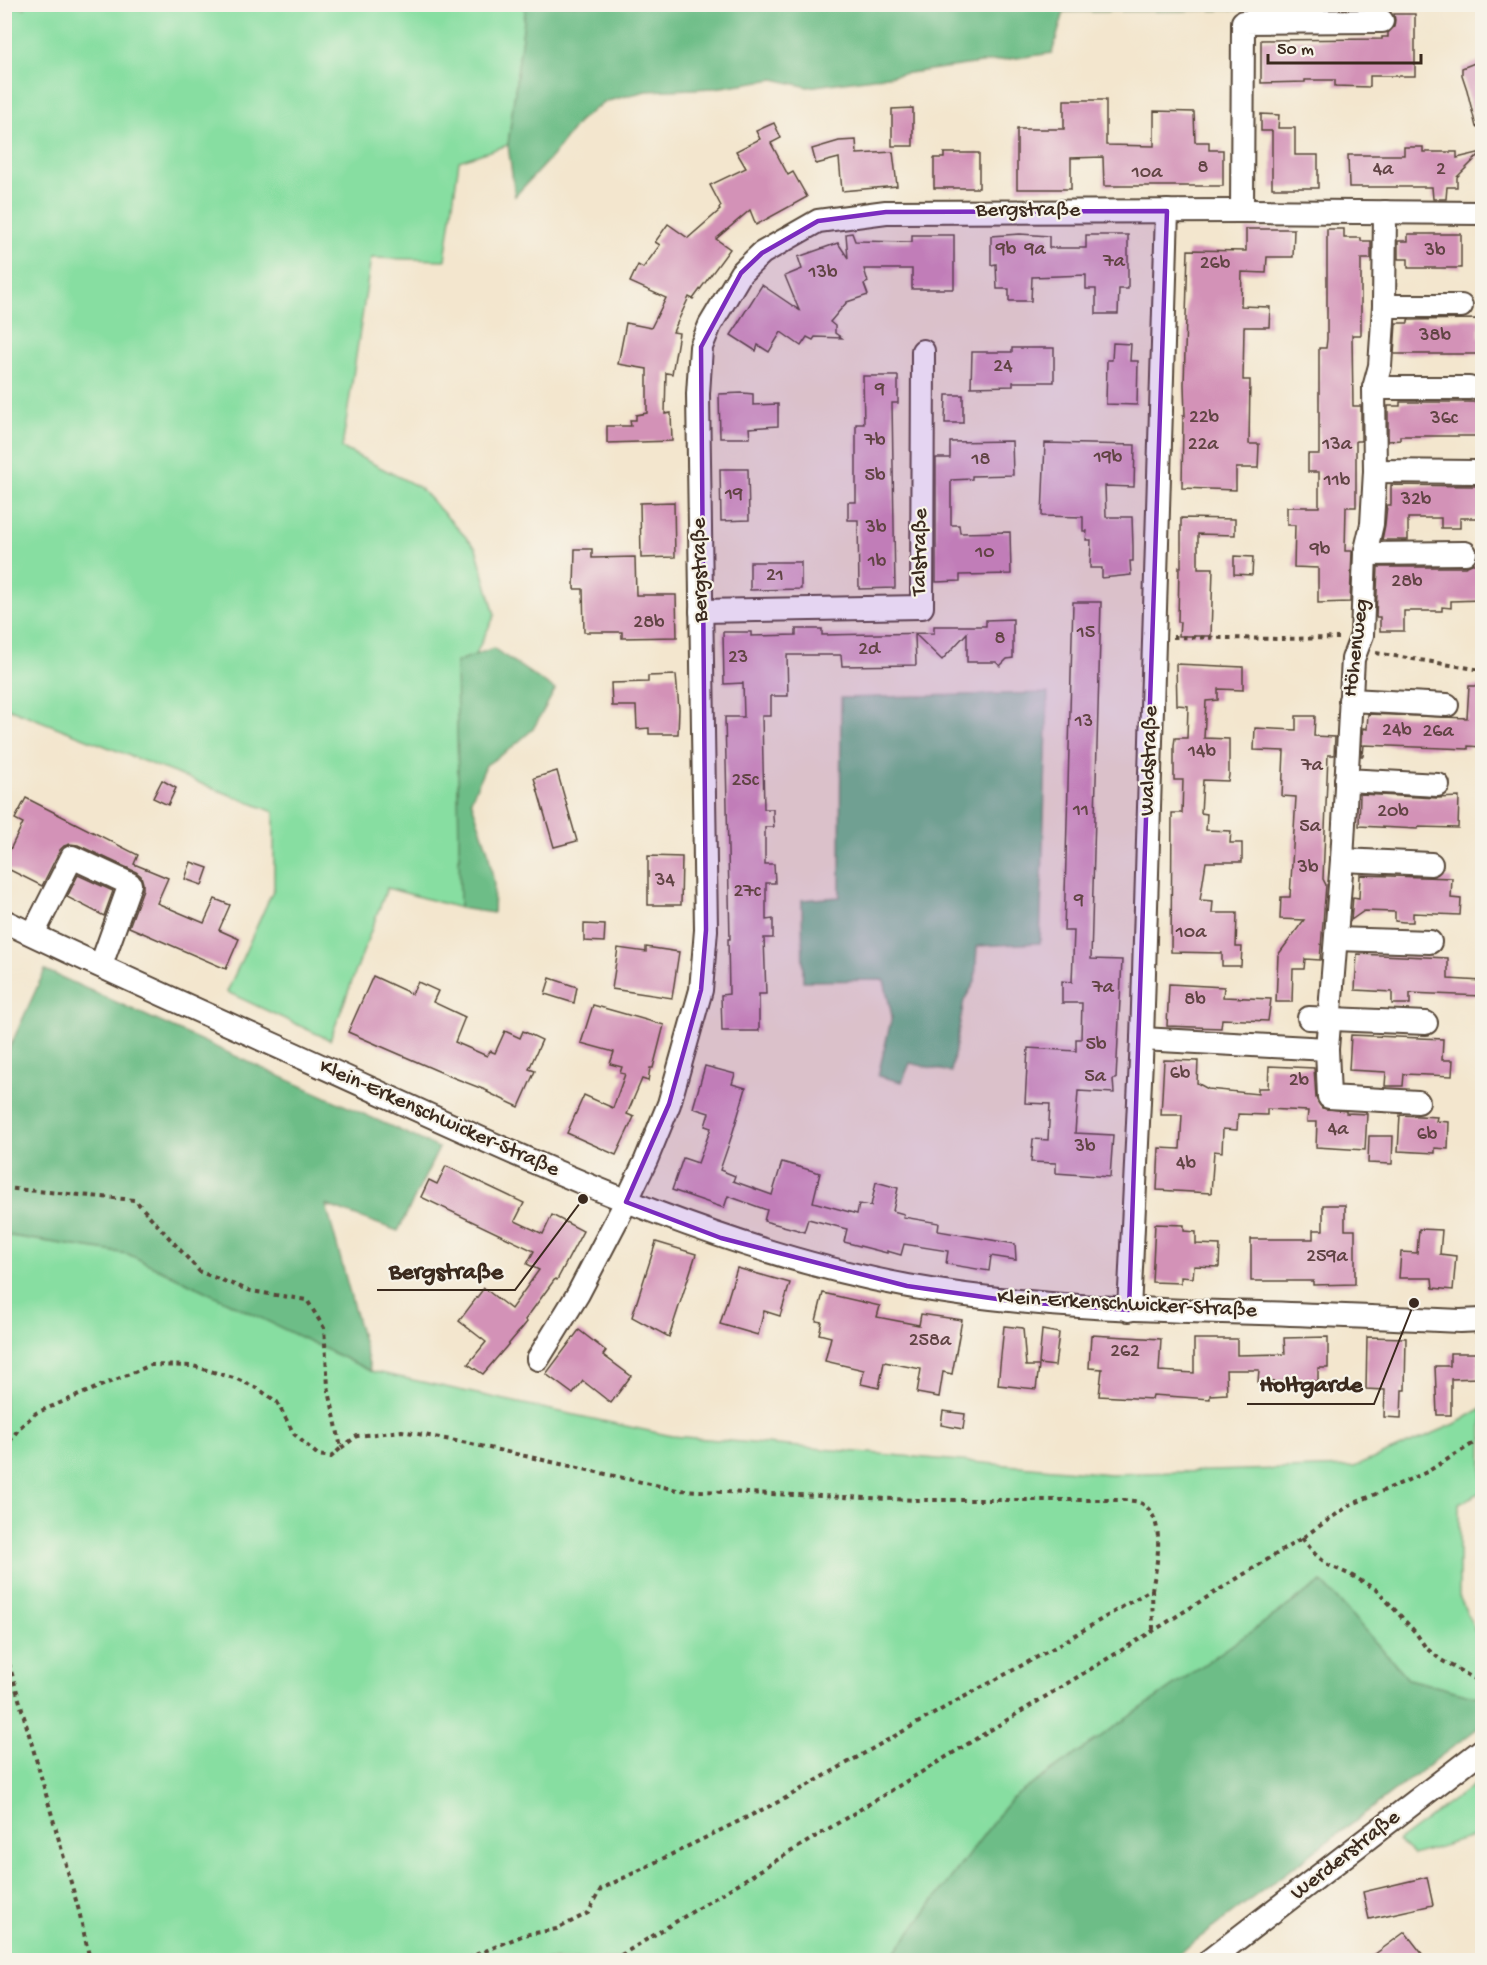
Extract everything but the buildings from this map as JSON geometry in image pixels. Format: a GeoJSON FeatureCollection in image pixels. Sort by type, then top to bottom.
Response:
{"type":"FeatureCollection","features":[{"type":"Feature","properties":{"kind":"street"},"geometry":{"type":"LineString","coordinates":[[1242,211],[1243,22],[1368,16]]}},
{"type":"Feature","properties":{"kind":"street","name":"Waldstraße"},"geometry":{"type":"LineString","coordinates":[[1129,1310],[1142,1039],[1167,211]]}},
{"type":"Feature","properties":{"kind":"street","name":"Bergstraße"},"geometry":{"type":"LineString","coordinates":[[538,1359],[578,1294],[646,1160],[669,1104],[701,990],[706,930],[698,394],[701,346],[710,325],[741,273],[762,253],[818,221],[886,212],[1482,213]]}},
{"type":"Feature","properties":{"kind":"street","name":"Höhenweg"},"geometry":{"type":"LineString","coordinates":[[1385,212],[1384,306],[1380,366],[1374,387],[1375,471],[1372,524],[1365,554],[1362,635],[1353,659],[1336,939],[1319,1018],[1327,1049],[1329,1097],[1418,1102]]}},
{"type":"Feature","properties":{"kind":"street"},"geometry":{"type":"LineString","coordinates":[[1384,306],[1461,306]]}},
{"type":"Feature","properties":{"kind":"street","name":"Talstraße"},"geometry":{"type":"LineString","coordinates":[[701,611],[922,606],[923,351]]}},
{"type":"Feature","properties":{"kind":"street"},"geometry":{"type":"LineString","coordinates":[[1374,387],[1469,388]]}},
{"type":"Feature","properties":{"kind":"street"},"geometry":{"type":"LineString","coordinates":[[1375,471],[1475,472]]}},
{"type":"Feature","properties":{"kind":"street"},"geometry":{"type":"LineString","coordinates":[[1365,554],[1465,553]]}},
{"type":"Feature","properties":{"kind":"street"},"geometry":{"type":"LineString","coordinates":[[1350,700],[1447,705]]}},
{"type":"Feature","properties":{"kind":"street"},"geometry":{"type":"LineString","coordinates":[[1346,780],[1438,785]]}},
{"type":"Feature","properties":{"kind":"street"},"geometry":{"type":"LineString","coordinates":[[33,934],[72,857],[130,884],[101,965]]}},
{"type":"Feature","properties":{"kind":"street"},"geometry":{"type":"LineString","coordinates":[[1342,860],[1431,864]]}},
{"type":"Feature","properties":{"kind":"street","name":"Klein-Erkenschwicker-Straße"},"geometry":{"type":"LineString","coordinates":[[4,921],[472,1135],[626,1202],[721,1238],[817,1266],[907,1286],[1011,1301],[1129,1310],[1482,1320]]}},
{"type":"Feature","properties":{"kind":"street"},"geometry":{"type":"LineString","coordinates":[[1336,939],[1430,942]]}},
{"type":"Feature","properties":{"kind":"street"},"geometry":{"type":"LineString","coordinates":[[1319,1018],[1426,1023]]}},
{"type":"Feature","properties":{"kind":"street"},"geometry":{"type":"LineString","coordinates":[[1142,1039],[1327,1049]]}},
{"type":"Feature","properties":{"kind":"street","name":"Klein-Erkenschwicker-Straße"},"geometry":{"type":"LineString","coordinates":[[1460,1321],[1482,1327]]}},
{"type":"Feature","properties":{"kind":"street","name":"Werderstraße"},"geometry":{"type":"LineString","coordinates":[[1210,1960],[1482,1750]]}},
{"type":"Feature","properties":{"kind":"path"},"geometry":{"type":"LineString","coordinates":[[1154,636],[1339,638],[1355,650],[1482,670]]}},
{"type":"Feature","properties":{"kind":"path"},"geometry":{"type":"LineString","coordinates":[[4,1188],[135,1200],[200,1272],[251,1291],[307,1300],[324,1328],[328,1386],[341,1448]]}},
{"type":"Feature","properties":{"kind":"path"},"geometry":{"type":"LineString","coordinates":[[4,1450],[19,1428],[36,1413],[151,1365],[193,1366],[237,1379],[257,1388],[277,1402],[294,1434],[318,1455],[331,1456],[357,1436],[402,1431],[467,1443],[677,1490],[916,1500],[1126,1500],[1141,1504],[1152,1515],[1156,1526],[1158,1543],[1152,1588],[1153,1631]]}},
{"type":"Feature","properties":{"kind":"path"},"geometry":{"type":"LineString","coordinates":[[613,1960],[1153,1631],[1302,1538],[1350,1504],[1427,1472],[1482,1438]]}},
{"type":"Feature","properties":{"kind":"path"},"geometry":{"type":"LineString","coordinates":[[1302,1538],[1328,1565],[1377,1590],[1416,1633],[1426,1648],[1441,1660],[1482,1683]]}},
{"type":"Feature","properties":{"kind":"path"},"geometry":{"type":"LineString","coordinates":[[463,1960],[524,1935],[557,1929],[588,1913],[602,1889],[782,1800],[951,1704],[1052,1650],[1152,1588]]}},
{"type":"Feature","properties":{"kind":"path"},"geometry":{"type":"LineString","coordinates":[[4,1646],[79,1911],[90,1960]]}},
{"type":"Feature","properties":{"kind":"highlighted area"},"geometry":{"type":"Polygon","coordinates":[[[1167,211],[1129,1310],[1011,1301],[907,1286],[721,1238],[626,1202],[669,1104],[701,990],[706,930],[701,347],[741,273],[762,253],[818,221],[886,212],[1167,211]]]}},
{"type":"Feature","properties":{"kind":"green space"},"geometry":{"type":"Polygon","coordinates":[[[26,4],[526,5],[508,145],[459,161],[445,260],[371,258],[342,448],[419,487],[476,548],[495,615],[457,691],[460,908],[387,888],[330,1040],[227,992],[274,888],[274,812],[5,707],[4,5],[25,8],[26,4]]]}},
{"type":"Feature","properties":{"kind":"green space"},"geometry":{"type":"Polygon","coordinates":[[[1301,4],[1301,9],[1064,12],[1052,53],[808,87],[774,79],[715,88],[646,91],[604,102],[580,120],[552,156],[515,196],[508,145],[526,5],[1301,4]]]}},
{"type":"Feature","properties":{"kind":"green space"},"geometry":{"type":"Polygon","coordinates":[[[493,648],[555,690],[533,729],[510,749],[486,765],[471,800],[488,851],[494,884],[493,913],[460,908],[456,662],[493,648]]]}},
{"type":"Feature","properties":{"kind":"green space"},"geometry":{"type":"Polygon","coordinates":[[[1048,693],[1040,943],[977,946],[975,982],[964,1000],[951,1072],[910,1063],[902,1082],[878,1076],[892,1016],[884,980],[803,981],[802,900],[840,897],[841,698],[1048,693]]]}},
{"type":"Feature","properties":{"kind":"green space"},"geometry":{"type":"Polygon","coordinates":[[[45,970],[439,1148],[398,1231],[326,1205],[371,1371],[128,1254],[5,1235],[5,1058],[45,970]]]}},
{"type":"Feature","properties":{"kind":"green space"},"geometry":{"type":"Polygon","coordinates":[[[4,1235],[128,1254],[371,1371],[672,1436],[1110,1474],[1354,1467],[1455,1424],[1482,1408],[1482,1492],[1459,1503],[1459,1596],[1482,1646],[1482,1698],[1408,1679],[1322,1582],[1010,1800],[889,1960],[5,1960],[4,1235]]]}},
{"type":"Feature","properties":{"kind":"green space"},"geometry":{"type":"Polygon","coordinates":[[[1322,1582],[1408,1679],[1482,1698],[1482,1725],[1170,1960],[889,1960],[1010,1800],[1322,1582]]]}},
{"type":"Feature","properties":{"kind":"green space"},"geometry":{"type":"Polygon","coordinates":[[[1482,1779],[1482,1834],[1413,1855],[1398,1841],[1482,1779]]]}},
{"type":"Feature","properties":{"kind":"place","name":"Bergstraße"},"geometry":{"type":"Point","coordinates":[583,1199]}},
{"type":"Feature","properties":{"kind":"place","name":"Holtgarde"},"geometry":{"type":"Point","coordinates":[1414,1303]}}]}
